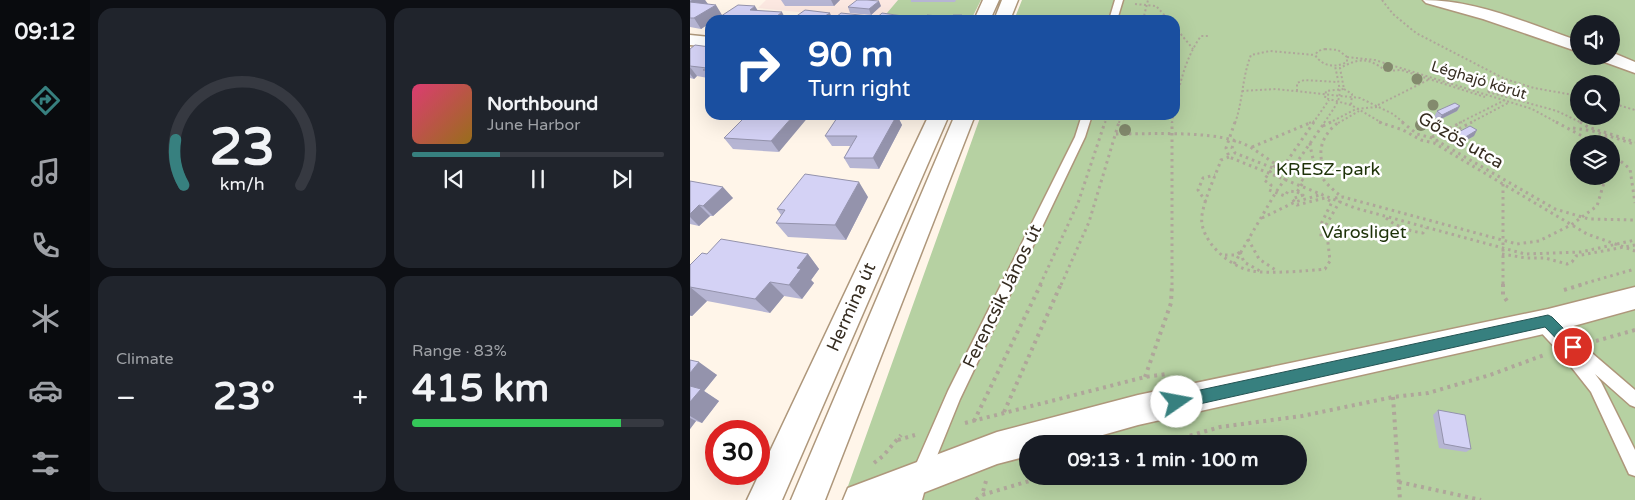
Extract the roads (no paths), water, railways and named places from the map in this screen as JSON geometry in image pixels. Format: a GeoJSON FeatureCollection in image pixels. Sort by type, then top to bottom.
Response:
{"type":"FeatureCollection","features":[{"type":"Feature","properties":{"kind":"street"},"geometry":{"type":"LineString","coordinates":[[984,15],[991,0]]}},
{"type":"Feature","properties":{"kind":"street"},"geometry":{"type":"LineString","coordinates":[[1004,15],[1010,0]]}},
{"type":"Feature","properties":{"kind":"street"},"geometry":{"type":"LineString","coordinates":[[1431,0],[1490,16],[1570,44]]}},
{"type":"Feature","properties":{"kind":"street"},"geometry":{"type":"LineString","coordinates":[[690,40],[705,42]]}},
{"type":"Feature","properties":{"kind":"street"},"geometry":{"type":"LineString","coordinates":[[1620,62],[1635,68]]}},
{"type":"Feature","properties":{"kind":"street","name":"Hermina út"},"geometry":{"type":"LineString","coordinates":[[764,500],[937,120]]}},
{"type":"Feature","properties":{"kind":"street","name":"Hermina út"},"geometry":{"type":"LineString","coordinates":[[808,500],[963,120]]}},
{"type":"Feature","properties":{"kind":"street"},"geometry":{"type":"LineString","coordinates":[[860,500],[916,489],[997,448],[1138,410],[1544,321],[1635,298]]}},
{"type":"Feature","properties":{"kind":"lane"},"geometry":{"type":"LineString","coordinates":[[1114,15],[1119,0]]}},
{"type":"Feature","properties":{"kind":"lane","name":"Ferencsik János út"},"geometry":{"type":"LineString","coordinates":[[916,489],[953,396],[1080,137],[1085,120]]}},
{"type":"Feature","properties":{"kind":"lane"},"geometry":{"type":"LineString","coordinates":[[1544,321],[1569,348],[1596,387],[1635,468]]}},
{"type":"Feature","properties":{"kind":"lane"},"geometry":{"type":"LineString","coordinates":[[1569,348],[1635,400]]}},
{"type":"Feature","properties":{"kind":"park label","name":"KRESZ-park"},"geometry":{"type":"Point","coordinates":[1328,169]}},
{"type":"Feature","properties":{"kind":"park label","name":"Városliget"},"geometry":{"type":"Point","coordinates":[1364,232]}}]}
